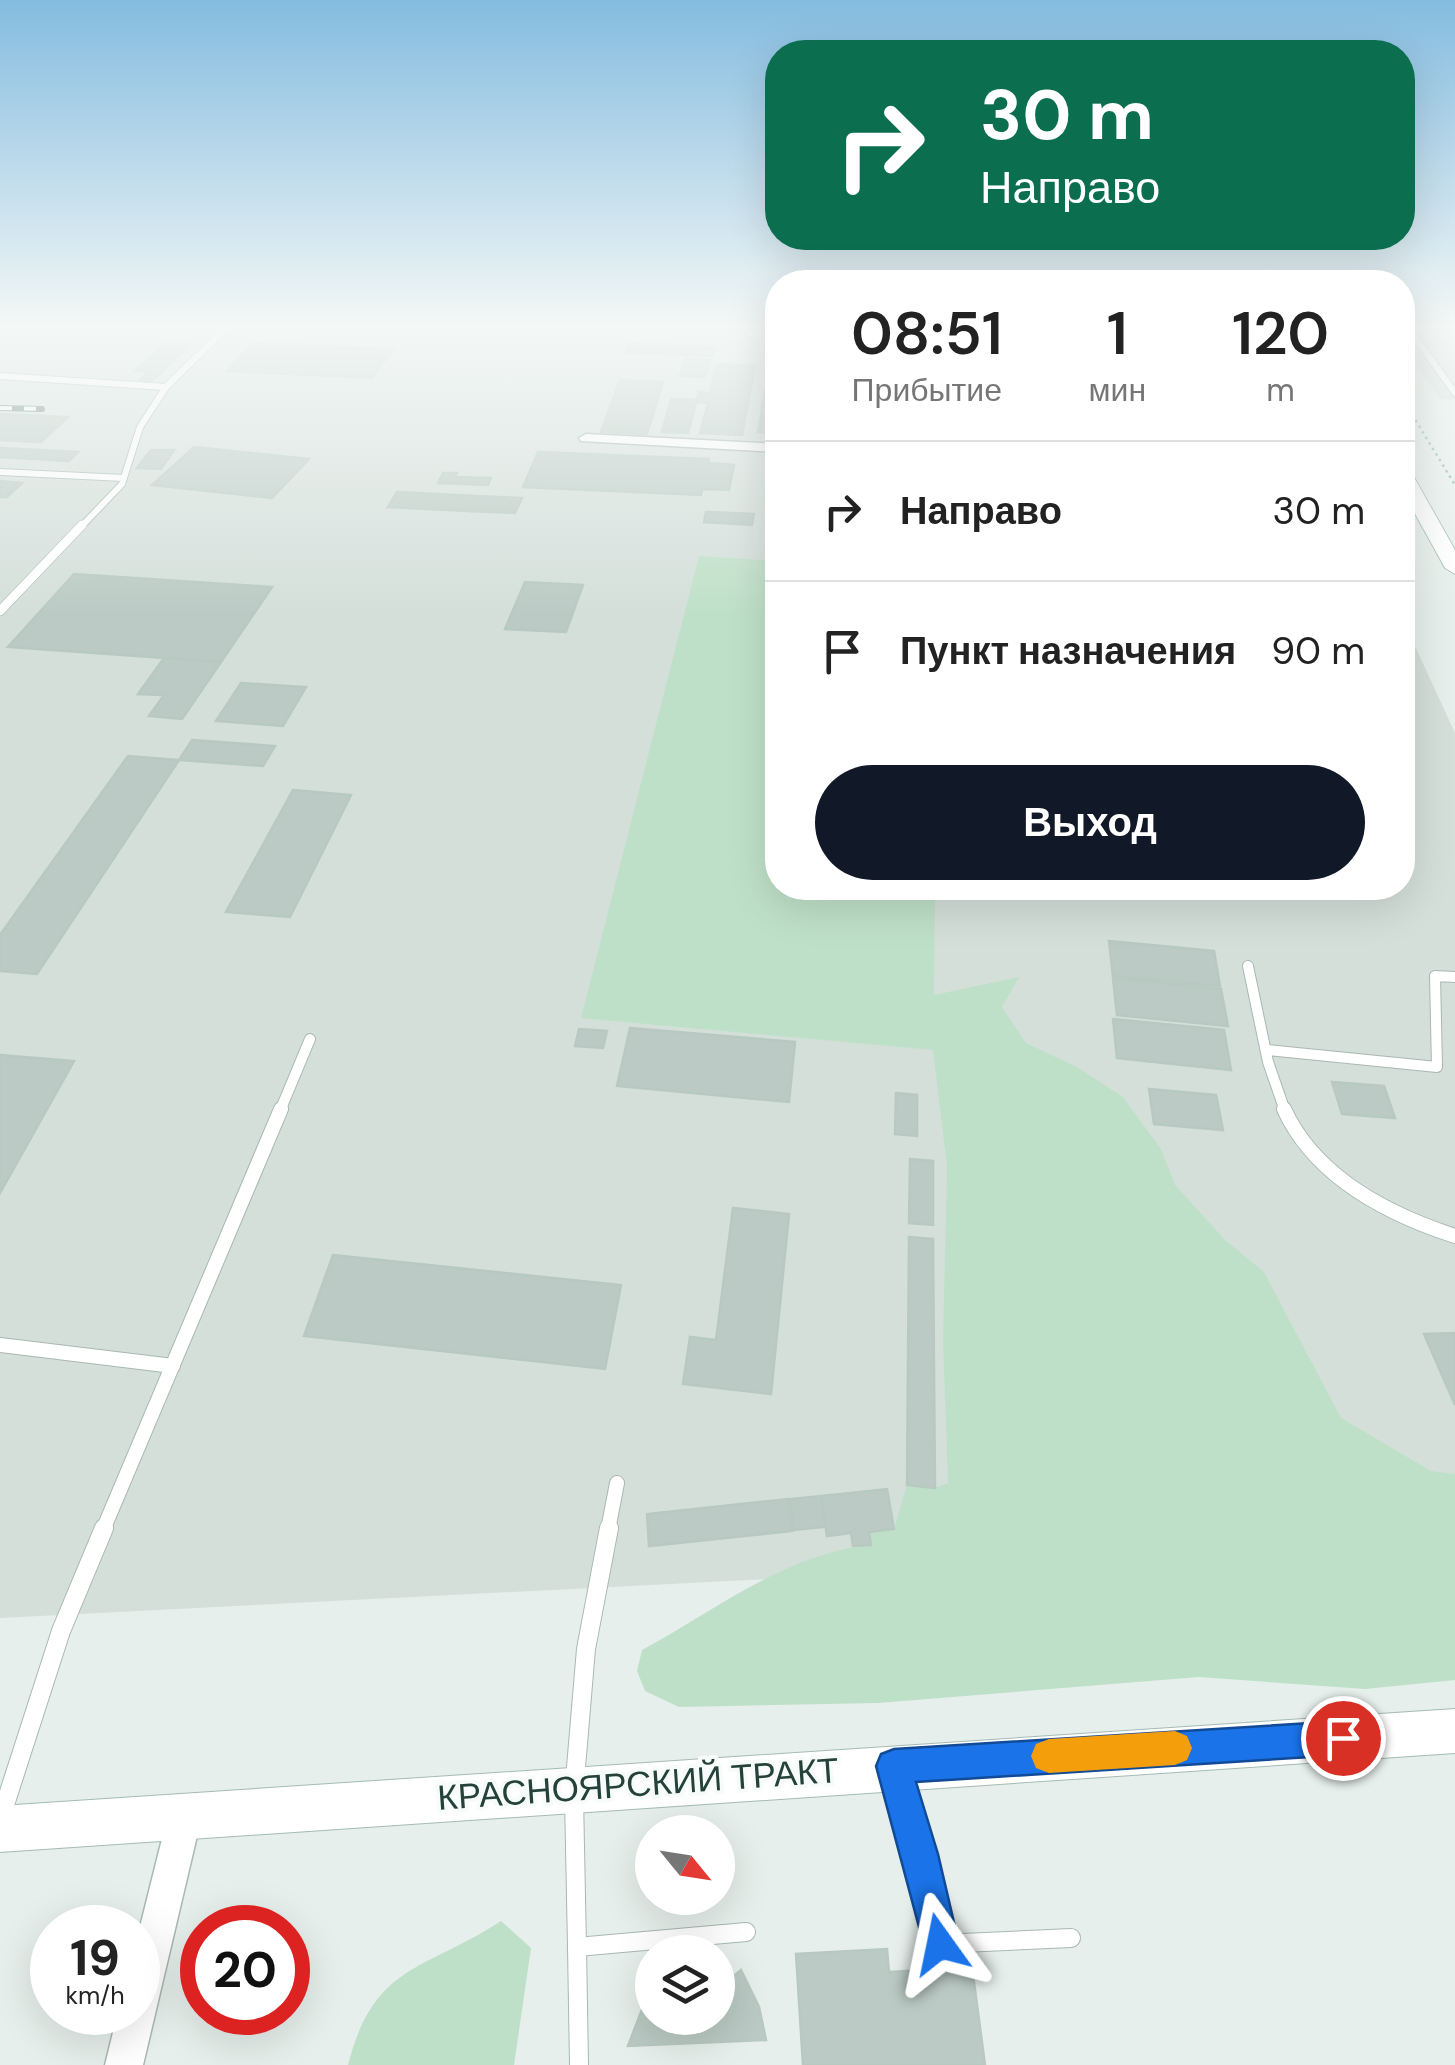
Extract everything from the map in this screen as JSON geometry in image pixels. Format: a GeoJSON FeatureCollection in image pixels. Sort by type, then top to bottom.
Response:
{"type":"FeatureCollection","features":[{"type":"Feature","properties":{"kind":"main road"},"geometry":{"type":"LineString","coordinates":[[1415,497],[1455,568]]}},
{"type":"Feature","properties":{"kind":"main road","name":"КРАСНОЯРСКИЙ ТРАКТ"},"geometry":{"type":"LineString","coordinates":[[0,1829],[1455,1731]]}},
{"type":"Feature","properties":{"kind":"street"},"geometry":{"type":"LineString","coordinates":[[586,438],[765,447]]}},
{"type":"Feature","properties":{"kind":"street"},"geometry":{"type":"LineString","coordinates":[[160,1917],[184,1819]]}},
{"type":"Feature","properties":{"kind":"street"},"geometry":{"type":"LineString","coordinates":[[124,2065],[131,2035]]}},
{"type":"Feature","properties":{"kind":"lane"},"geometry":{"type":"LineString","coordinates":[[0,611],[124,478],[144,422]]}},
{"type":"Feature","properties":{"kind":"lane"},"geometry":{"type":"LineString","coordinates":[[0,472],[124,478]]}},
{"type":"Feature","properties":{"kind":"lane"},"geometry":{"type":"LineString","coordinates":[[1248,966],[1278,1094],[1305,1145],[1368,1199],[1418,1226],[1455,1236]]}},
{"type":"Feature","properties":{"kind":"lane"},"geometry":{"type":"LineString","coordinates":[[1267,1050],[1437,1067],[1435,976],[1455,978]]}},
{"type":"Feature","properties":{"kind":"lane"},"geometry":{"type":"LineString","coordinates":[[0,1820],[61,1631],[310,1040]]}},
{"type":"Feature","properties":{"kind":"lane"},"geometry":{"type":"LineString","coordinates":[[0,1345],[173,1366]]}},
{"type":"Feature","properties":{"kind":"lane"},"geometry":{"type":"LineString","coordinates":[[579,2065],[574,1788],[586,1649],[617,1483]]}},
{"type":"Feature","properties":{"kind":"lane"},"geometry":{"type":"LineString","coordinates":[[894,1766],[920,1854],[940,1944],[1071,1938]]}},
{"type":"Feature","properties":{"kind":"lane"},"geometry":{"type":"LineString","coordinates":[[576,1947],[746,1932]]}},
{"type":"Feature","properties":{"kind":"path"},"geometry":{"type":"LineString","coordinates":[[1417,422],[1455,485]]}},
{"type":"Feature","properties":{"kind":"shaded area"},"geometry":{"type":"Polygon","coordinates":[[[0,422],[765,422],[765,900],[1415,900],[1415,646],[1455,733],[1455,1544],[0,1618],[0,422]]]}},
{"type":"Feature","properties":{"kind":"green space"},"geometry":{"type":"Polygon","coordinates":[[[699,556],[765,560],[765,900],[935,900],[934,995],[1019,977],[1002,1007],[1026,1043],[1077,1067],[1123,1097],[1161,1149],[1175,1185],[1225,1240],[1264,1272],[1341,1418],[1431,1471],[1455,1474],[1455,1680],[1365,1689],[1199,1677],[878,1703],[679,1707],[645,1691],[637,1671],[642,1650],[780,1572],[839,1550],[870,1545],[869,1532],[894,1529],[907,1485],[935,1488],[948,1483],[943,1341],[947,1167],[933,1050],[581,1018],[699,556]]]}},
{"type":"Feature","properties":{"kind":"green space"},"geometry":{"type":"Polygon","coordinates":[[[501,1921],[531,1948],[514,2065],[348,2065],[372,2006],[388,1988],[501,1921]]]}},
{"type":"Feature","properties":{"kind":"building"},"geometry":{"type":"Polygon","coordinates":[[[0,422],[62,422],[41,442],[0,440],[0,422]]]}},
{"type":"Feature","properties":{"kind":"building"},"geometry":{"type":"Polygon","coordinates":[[[605,422],[651,422],[647,434],[601,432],[605,422]]]}},
{"type":"Feature","properties":{"kind":"building"},"geometry":{"type":"Polygon","coordinates":[[[665,422],[691,422],[688,433],[662,432],[665,422]]]}},
{"type":"Feature","properties":{"kind":"building"},"geometry":{"type":"Polygon","coordinates":[[[703,422],[744,422],[742,435],[700,433],[703,422]]]}},
{"type":"Feature","properties":{"kind":"building"},"geometry":{"type":"Polygon","coordinates":[[[194,447],[309,459],[272,498],[152,485],[194,447]]]}},
{"type":"Feature","properties":{"kind":"building"},"geometry":{"type":"Polygon","coordinates":[[[0,448],[78,452],[69,461],[0,457],[0,448]]]}},
{"type":"Feature","properties":{"kind":"building"},"geometry":{"type":"Polygon","coordinates":[[[151,450],[174,450],[161,469],[137,468],[151,450]]]}},
{"type":"Feature","properties":{"kind":"building"},"geometry":{"type":"Polygon","coordinates":[[[538,452],[709,459],[708,463],[734,465],[729,490],[702,489],[701,495],[523,487],[538,452]]]}},
{"type":"Feature","properties":{"kind":"building"},"geometry":{"type":"Polygon","coordinates":[[[443,473],[491,478],[488,485],[438,483],[443,473]]]}},
{"type":"Feature","properties":{"kind":"building"},"geometry":{"type":"Polygon","coordinates":[[[0,481],[22,483],[7,497],[0,497],[0,481]]]}},
{"type":"Feature","properties":{"kind":"building"},"geometry":{"type":"Polygon","coordinates":[[[397,492],[475,496],[468,511],[388,507],[397,492]]]}},
{"type":"Feature","properties":{"kind":"building"},"geometry":{"type":"Polygon","coordinates":[[[475,496],[522,498],[515,513],[468,511],[475,496]]]}},
{"type":"Feature","properties":{"kind":"building"},"geometry":{"type":"Polygon","coordinates":[[[706,512],[754,514],[752,525],[704,522],[706,512]]]}},
{"type":"Feature","properties":{"kind":"building"},"geometry":{"type":"Polygon","coordinates":[[[74,574],[272,587],[221,662],[8,647],[74,574]]]}},
{"type":"Feature","properties":{"kind":"building"},"geometry":{"type":"Polygon","coordinates":[[[525,582],[583,585],[566,632],[505,629],[525,582]]]}},
{"type":"Feature","properties":{"kind":"building"},"geometry":{"type":"Polygon","coordinates":[[[164,658],[221,662],[182,719],[149,716],[164,695],[138,694],[164,658]]]}},
{"type":"Feature","properties":{"kind":"building"},"geometry":{"type":"Polygon","coordinates":[[[241,683],[306,687],[283,726],[216,721],[241,683]]]}},
{"type":"Feature","properties":{"kind":"building"},"geometry":{"type":"Polygon","coordinates":[[[192,740],[275,746],[263,766],[179,760],[192,740]]]}},
{"type":"Feature","properties":{"kind":"building"},"geometry":{"type":"Polygon","coordinates":[[[128,756],[179,760],[37,974],[0,971],[0,935],[128,756]]]}},
{"type":"Feature","properties":{"kind":"building"},"geometry":{"type":"Polygon","coordinates":[[[293,790],[351,795],[290,917],[226,912],[293,790]]]}},
{"type":"Feature","properties":{"kind":"building"},"geometry":{"type":"Polygon","coordinates":[[[1109,941],[1214,951],[1220,986],[1113,976],[1109,941]]]}},
{"type":"Feature","properties":{"kind":"building"},"geometry":{"type":"Polygon","coordinates":[[[1113,978],[1221,989],[1228,1026],[1117,1015],[1113,978]]]}},
{"type":"Feature","properties":{"kind":"building"},"geometry":{"type":"Polygon","coordinates":[[[1113,1019],[1224,1030],[1231,1070],[1117,1058],[1113,1019]]]}},
{"type":"Feature","properties":{"kind":"building"},"geometry":{"type":"Polygon","coordinates":[[[630,1028],[795,1042],[789,1102],[617,1086],[630,1028]]]}},
{"type":"Feature","properties":{"kind":"building"},"geometry":{"type":"Polygon","coordinates":[[[579,1029],[607,1031],[603,1048],[575,1046],[579,1029]]]}},
{"type":"Feature","properties":{"kind":"building"},"geometry":{"type":"Polygon","coordinates":[[[0,1055],[74,1061],[0,1193],[0,1055]]]}},
{"type":"Feature","properties":{"kind":"building"},"geometry":{"type":"Polygon","coordinates":[[[1332,1082],[1384,1086],[1395,1118],[1342,1114],[1332,1082]]]}},
{"type":"Feature","properties":{"kind":"building"},"geometry":{"type":"Polygon","coordinates":[[[1149,1089],[1216,1095],[1223,1130],[1154,1124],[1149,1089]]]}},
{"type":"Feature","properties":{"kind":"building"},"geometry":{"type":"Polygon","coordinates":[[[896,1093],[917,1095],[917,1136],[895,1134],[896,1093]]]}},
{"type":"Feature","properties":{"kind":"building"},"geometry":{"type":"Polygon","coordinates":[[[910,1159],[933,1161],[933,1225],[909,1223],[910,1159]]]}},
{"type":"Feature","properties":{"kind":"building"},"geometry":{"type":"Polygon","coordinates":[[[733,1208],[789,1214],[771,1394],[683,1384],[690,1337],[716,1340],[733,1208]]]}},
{"type":"Feature","properties":{"kind":"building"},"geometry":{"type":"Polygon","coordinates":[[[909,1237],[933,1239],[935,1488],[907,1485],[909,1237]]]}},
{"type":"Feature","properties":{"kind":"building"},"geometry":{"type":"Polygon","coordinates":[[[333,1255],[621,1285],[605,1369],[304,1336],[333,1255]]]}},
{"type":"Feature","properties":{"kind":"building"},"geometry":{"type":"Polygon","coordinates":[[[1455,1333],[1455,1405],[1424,1334],[1455,1333]]]}},
{"type":"Feature","properties":{"kind":"building"},"geometry":{"type":"Polygon","coordinates":[[[887,1489],[894,1529],[869,1532],[871,1545],[853,1546],[851,1533],[827,1536],[821,1496],[887,1489]]]}},
{"type":"Feature","properties":{"kind":"building"},"geometry":{"type":"Polygon","coordinates":[[[821,1496],[825,1527],[794,1530],[790,1499],[821,1496]]]}},
{"type":"Feature","properties":{"kind":"building"},"geometry":{"type":"Polygon","coordinates":[[[788,1499],[792,1531],[649,1546],[647,1514],[788,1499]]]}},
{"type":"Feature","properties":{"kind":"building"},"geometry":{"type":"Polygon","coordinates":[[[887,1949],[889,1972],[972,1967],[985,2065],[803,2065],[796,1954],[887,1949]]]}},
{"type":"Feature","properties":{"kind":"building"},"geometry":{"type":"Polygon","coordinates":[[[741,1970],[759,2007],[766,2040],[628,2046],[635,2028],[635,2035],[735,2035],[735,1975],[741,1970]]]}},
{"type":"Feature","properties":{"kind":"slow traffic"},"geometry":{"type":"LineString","coordinates":[[1049,1756],[1175,1748]]}},
{"type":"Feature","properties":{"kind":"route"},"geometry":{"type":"LineString","coordinates":[[940,1944],[920,1854],[894,1766],[1343,1738]]}}]}
